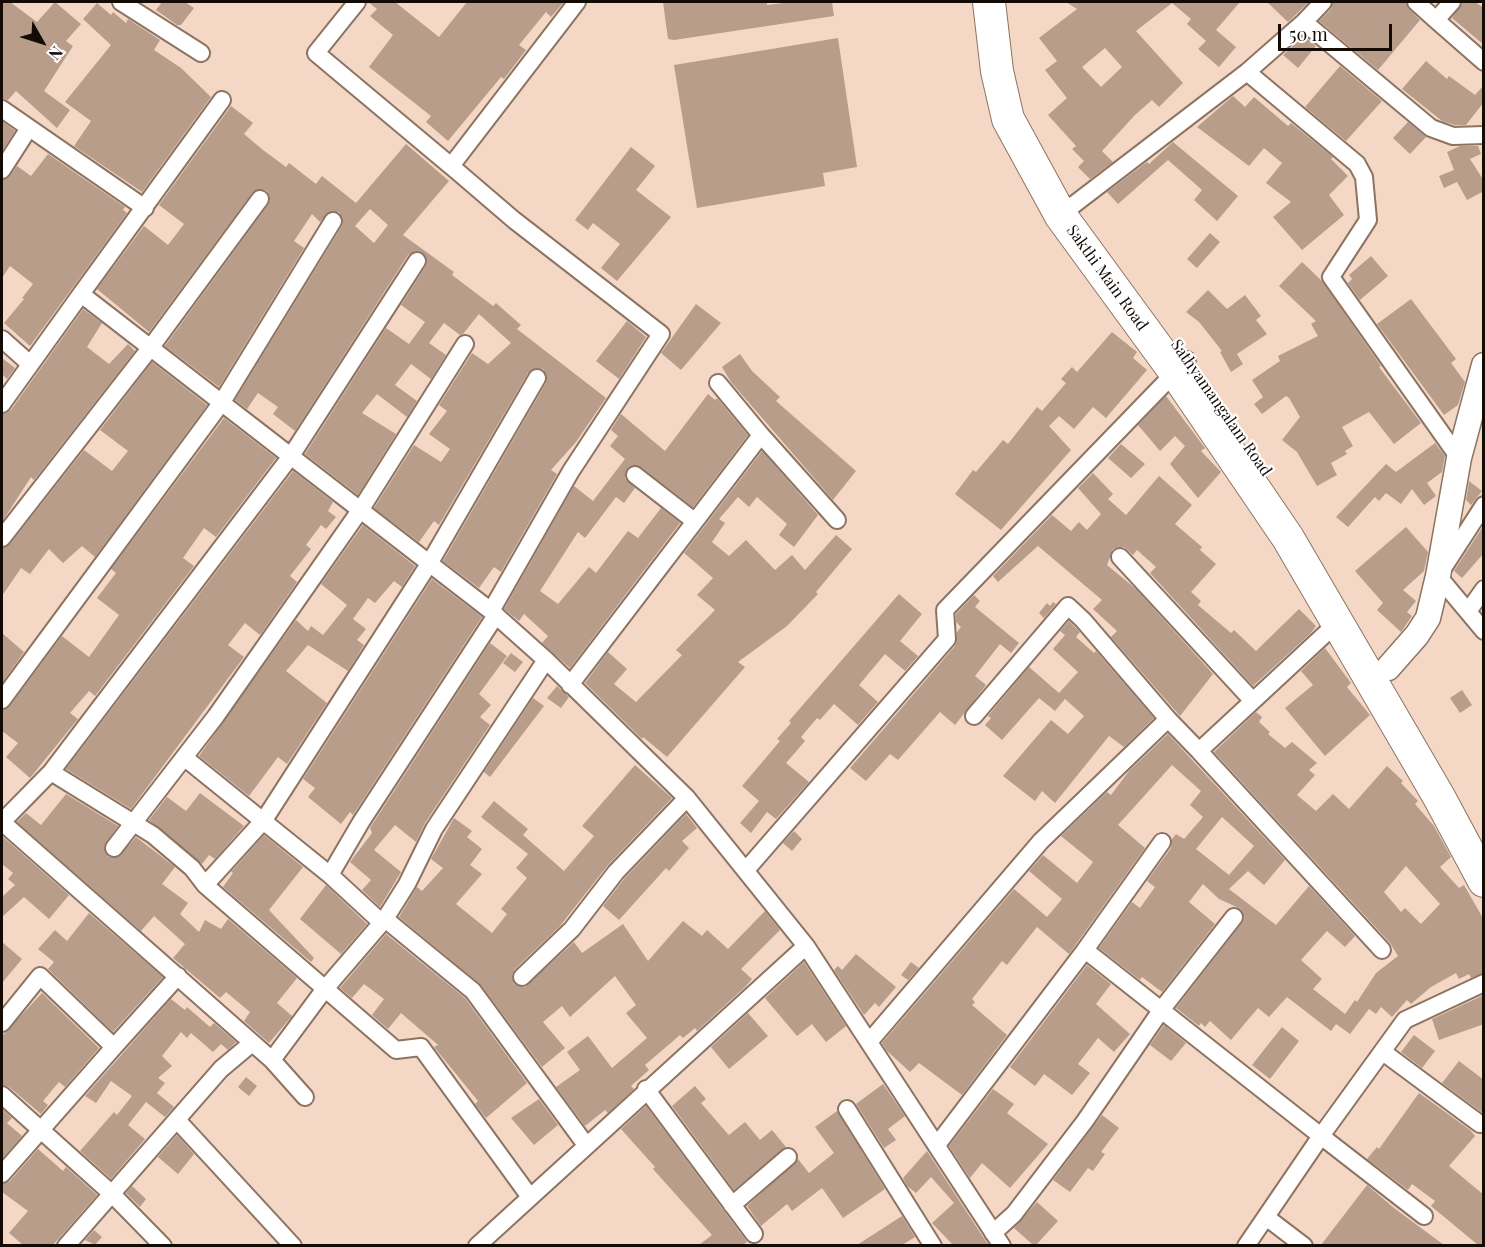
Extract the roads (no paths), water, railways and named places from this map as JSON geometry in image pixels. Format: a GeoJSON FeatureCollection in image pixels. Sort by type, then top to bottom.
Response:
{"type":"FeatureCollection","features":[{"type":"Feature","properties":{"kind":"highway","name":"Sakthi Main Road"},"geometry":{"type":"LineString","coordinates":[[989,2],[997,71],[1008,119],[1061,216],[1181,366],[1288,538],[1439,797],[1484,881]]}},
{"type":"Feature","properties":{"kind":"highway","name":"Sathyamangalam Road"},"geometry":{"type":"LineString","coordinates":[[1006,2],[1013,63],[1024,109],[1038,143],[1072,206],[1181,366],[1247,440],[1389,668],[1484,838]]}},
{"type":"Feature","properties":{"kind":"street"},"geometry":{"type":"LineString","coordinates":[[121,2],[201,53]]}},
{"type":"Feature","properties":{"kind":"street"},"geometry":{"type":"LineString","coordinates":[[330,875],[360,822],[494,613],[571,471],[661,334],[514,220],[316,53],[357,2]]}},
{"type":"Feature","properties":{"kind":"street"},"geometry":{"type":"LineString","coordinates":[[451,166],[577,2]]}},
{"type":"Feature","properties":{"kind":"street"},"geometry":{"type":"LineString","coordinates":[[1072,206],[1247,72],[1304,22],[1323,2]]}},
{"type":"Feature","properties":{"kind":"street"},"geometry":{"type":"LineString","coordinates":[[1416,2],[1484,63]]}},
{"type":"Feature","properties":{"kind":"street"},"geometry":{"type":"LineString","coordinates":[[1436,20],[1452,2]]}},
{"type":"Feature","properties":{"kind":"street"},"geometry":{"type":"LineString","coordinates":[[1304,22],[1431,128],[1453,136],[1484,135]]}},
{"type":"Feature","properties":{"kind":"street"},"geometry":{"type":"LineString","coordinates":[[1247,72],[1357,165],[1364,177],[1368,220],[1330,277],[1459,458]]}},
{"type":"Feature","properties":{"kind":"street"},"geometry":{"type":"LineString","coordinates":[[2,404],[222,100]]}},
{"type":"Feature","properties":{"kind":"street"},"geometry":{"type":"LineString","coordinates":[[2,109],[146,208]]}},
{"type":"Feature","properties":{"kind":"street"},"geometry":{"type":"LineString","coordinates":[[2,170],[29,128]]}},
{"type":"Feature","properties":{"kind":"street"},"geometry":{"type":"LineString","coordinates":[[2,538],[151,346],[260,199]]}},
{"type":"Feature","properties":{"kind":"street"},"geometry":{"type":"LineString","coordinates":[[2,700],[222,402],[333,220]]}},
{"type":"Feature","properties":{"kind":"street"},"geometry":{"type":"LineString","coordinates":[[305,1097],[272,1060],[2,822],[51,772],[291,456],[417,261]]}},
{"type":"Feature","properties":{"kind":"street"},"geometry":{"type":"LineString","coordinates":[[81,294],[494,613],[546,660],[687,798],[806,946],[998,1239],[1014,1214],[1085,1121],[1162,1009],[1234,917]]}},
{"type":"Feature","properties":{"kind":"street"},"geometry":{"type":"LineString","coordinates":[[2,339],[30,364]]}},
{"type":"Feature","properties":{"kind":"street"},"geometry":{"type":"LineString","coordinates":[[114,848],[185,758],[361,509],[465,344]]}},
{"type":"Feature","properties":{"kind":"street"},"geometry":{"type":"LineString","coordinates":[[1389,668],[1428,618],[1438,576],[1459,458],[1484,365]]}},
{"type":"Feature","properties":{"kind":"street"},"geometry":{"type":"LineString","coordinates":[[746,870],[947,639],[945,610],[1181,366]]}},
{"type":"Feature","properties":{"kind":"street"},"geometry":{"type":"LineString","coordinates":[[205,885],[264,820],[429,564],[537,378]]}},
{"type":"Feature","properties":{"kind":"street"},"geometry":{"type":"LineString","coordinates":[[718,383],[837,520]]}},
{"type":"Feature","properties":{"kind":"street"},"geometry":{"type":"LineString","coordinates":[[570,685],[693,520],[761,435]]}},
{"type":"Feature","properties":{"kind":"street"},"geometry":{"type":"LineString","coordinates":[[635,475],[693,520]]}},
{"type":"Feature","properties":{"kind":"street"},"geometry":{"type":"LineString","coordinates":[[1438,576],[1484,505]]}},
{"type":"Feature","properties":{"kind":"street"},"geometry":{"type":"LineString","coordinates":[[1120,557],[1252,700]]}},
{"type":"Feature","properties":{"kind":"street"},"geometry":{"type":"LineString","coordinates":[[1438,576],[1469,610],[1484,631]]}},
{"type":"Feature","properties":{"kind":"street"},"geometry":{"type":"LineString","coordinates":[[1469,610],[1484,589]]}},
{"type":"Feature","properties":{"kind":"street"},"geometry":{"type":"LineString","coordinates":[[975,716],[1068,606],[1083,620],[1168,719],[1382,950]]}},
{"type":"Feature","properties":{"kind":"street"},"geometry":{"type":"LineString","coordinates":[[1199,751],[1337,623]]}},
{"type":"Feature","properties":{"kind":"street"},"geometry":{"type":"LineString","coordinates":[[272,1060],[324,990],[383,921],[407,884],[434,829],[546,660]]}},
{"type":"Feature","properties":{"kind":"street"},"geometry":{"type":"LineString","coordinates":[[869,1042],[1041,841],[1168,719]]}},
{"type":"Feature","properties":{"kind":"street"},"geometry":{"type":"LineString","coordinates":[[185,758],[264,820],[383,921],[473,991],[586,1145]]}},
{"type":"Feature","properties":{"kind":"street"},"geometry":{"type":"LineString","coordinates":[[51,772],[134,823],[192,868],[214,896],[296,961],[324,990],[396,1050],[421,1047],[530,1197]]}},
{"type":"Feature","properties":{"kind":"street"},"geometry":{"type":"LineString","coordinates":[[522,977],[572,929],[616,872],[687,798]]}},
{"type":"Feature","properties":{"kind":"street"},"geometry":{"type":"LineString","coordinates":[[937,1145],[1162,842]]}},
{"type":"Feature","properties":{"kind":"street"},"geometry":{"type":"LineString","coordinates":[[477,1245],[806,946]]}},
{"type":"Feature","properties":{"kind":"street"},"geometry":{"type":"LineString","coordinates":[[1084,950],[1424,1216]]}},
{"type":"Feature","properties":{"kind":"street"},"geometry":{"type":"LineString","coordinates":[[2,1023],[40,976],[114,1047]]}},
{"type":"Feature","properties":{"kind":"street"},"geometry":{"type":"LineString","coordinates":[[2,1174],[178,976]]}},
{"type":"Feature","properties":{"kind":"street"},"geometry":{"type":"LineString","coordinates":[[1246,1245],[1405,1020],[1484,983]]}},
{"type":"Feature","properties":{"kind":"street"},"geometry":{"type":"LineString","coordinates":[[66,1245],[221,1069],[252,1042]]}},
{"type":"Feature","properties":{"kind":"street"},"geometry":{"type":"LineString","coordinates":[[1383,1052],[1479,1124]]}},
{"type":"Feature","properties":{"kind":"street"},"geometry":{"type":"LineString","coordinates":[[646,1089],[754,1234]]}},
{"type":"Feature","properties":{"kind":"street"},"geometry":{"type":"LineString","coordinates":[[2,1095],[112,1194],[163,1245]]}},
{"type":"Feature","properties":{"kind":"street"},"geometry":{"type":"LineString","coordinates":[[847,1109],[933,1245]]}},
{"type":"Feature","properties":{"kind":"street"},"geometry":{"type":"LineString","coordinates":[[177,1120],[293,1245]]}},
{"type":"Feature","properties":{"kind":"street"},"geometry":{"type":"LineString","coordinates":[[732,1205],[788,1157]]}},
{"type":"Feature","properties":{"kind":"street"},"geometry":{"type":"LineString","coordinates":[[1266,1217],[1304,1245]]}}]}
